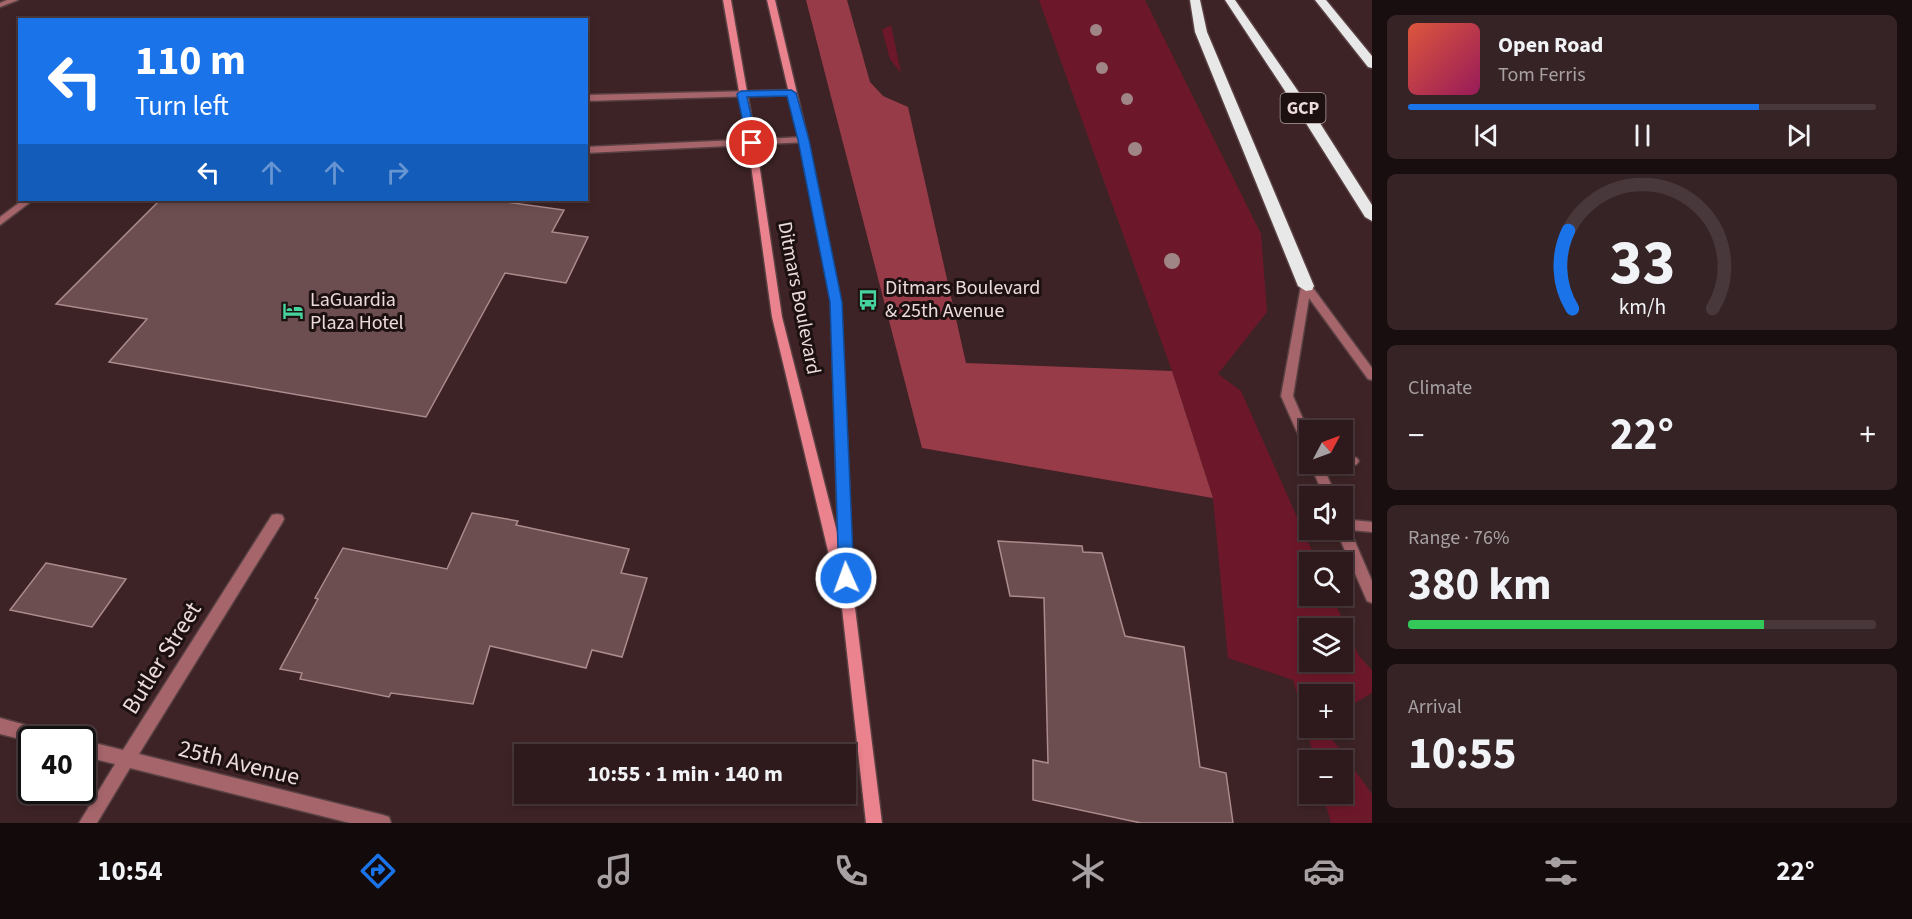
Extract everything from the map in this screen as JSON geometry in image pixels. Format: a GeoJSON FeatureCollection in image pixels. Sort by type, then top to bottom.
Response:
{"type":"FeatureCollection","features":[{"type":"Feature","properties":{"kind":"highway"},"geometry":{"type":"LineString","coordinates":[[1195,0],[1201,32],[1306,286]]}},
{"type":"Feature","properties":{"kind":"highway","name":"GCP"},"geometry":{"type":"LineString","coordinates":[[1230,0],[1305,111],[1372,217]]}},
{"type":"Feature","properties":{"kind":"highway"},"geometry":{"type":"LineString","coordinates":[[1320,0],[1372,64]]}},
{"type":"Feature","properties":{"kind":"street"},"geometry":{"type":"LineString","coordinates":[[0,5],[14,0]]}},
{"type":"Feature","properties":{"kind":"street","name":"Ditmars Boulevard"},"geometry":{"type":"LineString","coordinates":[[728,0],[741,94],[752,143],[777,317],[847,600]]}},
{"type":"Feature","properties":{"kind":"street","name":"Ditmars Boulevard"},"geometry":{"type":"LineString","coordinates":[[771,0],[791,93],[804,140],[836,302],[847,600],[874,823]]}},
{"type":"Feature","properties":{"kind":"street"},"geometry":{"type":"LineString","coordinates":[[588,98],[791,93]]}},
{"type":"Feature","properties":{"kind":"street"},"geometry":{"type":"LineString","coordinates":[[588,150],[804,140]]}},
{"type":"Feature","properties":{"kind":"street"},"geometry":{"type":"LineString","coordinates":[[0,222],[27,201]]}},
{"type":"Feature","properties":{"kind":"street"},"geometry":{"type":"LineString","coordinates":[[1306,286],[1372,376]]}},
{"type":"Feature","properties":{"kind":"street"},"geometry":{"type":"LineString","coordinates":[[1299,423],[1287,396],[1306,286]]}},
{"type":"Feature","properties":{"kind":"street","name":"Butler Street"},"geometry":{"type":"LineString","coordinates":[[87,823],[278,519]]}},
{"type":"Feature","properties":{"kind":"street"},"geometry":{"type":"LineString","coordinates":[[1353,526],[1372,527]]}},
{"type":"Feature","properties":{"kind":"street"},"geometry":{"type":"LineString","coordinates":[[1349,540],[1368,578],[1372,597]]}},
{"type":"Feature","properties":{"kind":"street"},"geometry":{"type":"LineString","coordinates":[[0,726],[18,731]]}},
{"type":"Feature","properties":{"kind":"street","name":"25th Avenue"},"geometry":{"type":"LineString","coordinates":[[96,751],[383,823]]}},
{"type":"Feature","properties":{"kind":"shaded area"},"geometry":{"type":"Polygon","coordinates":[[[806,0],[847,0],[870,82],[883,96],[908,107],[966,363],[1172,371],[1213,498],[922,448],[806,0]]]}},
{"type":"Feature","properties":{"kind":"shaded area"},"geometry":{"type":"Polygon","coordinates":[[[1039,0],[1145,0],[1261,234],[1267,312],[1218,374],[1241,391],[1299,522],[1299,540],[1307,540],[1313,552],[1299,552],[1299,606],[1336,606],[1342,618],[1299,618],[1299,672],[1353,672],[1353,643],[1359,656],[1372,670],[1372,693],[1353,704],[1353,684],[1299,684],[1299,702],[1293,680],[1228,658],[1213,498],[1172,371],[1039,0]]]}},
{"type":"Feature","properties":{"kind":"shaded area"},"geometry":{"type":"Polygon","coordinates":[[[891,25],[901,73],[890,59],[882,30],[891,25]]]}},
{"type":"Feature","properties":{"kind":"shaded area"},"geometry":{"type":"Polygon","coordinates":[[[1309,738],[1331,738],[1340,750],[1312,750],[1309,738]]]}},
{"type":"Feature","properties":{"kind":"shaded area"},"geometry":{"type":"Polygon","coordinates":[[[1353,768],[1372,794],[1372,823],[1331,823],[1326,804],[1353,804],[1353,768]]]}},
{"type":"Feature","properties":{"kind":"building","name":"LaGuardia Plaza Hotel"},"geometry":{"type":"Polygon","coordinates":[[[159,201],[498,201],[564,210],[552,232],[588,237],[566,283],[505,273],[426,417],[109,362],[147,319],[56,304],[159,201]]]}},
{"type":"Feature","properties":{"kind":"building"},"geometry":{"type":"Polygon","coordinates":[[[472,513],[518,521],[516,525],[629,549],[621,573],[647,578],[622,657],[592,650],[586,668],[490,646],[473,704],[391,693],[389,697],[300,679],[302,673],[280,669],[343,548],[447,569],[472,513]]]}},
{"type":"Feature","properties":{"kind":"building"},"geometry":{"type":"Polygon","coordinates":[[[998,541],[1082,546],[1083,552],[1102,553],[1125,636],[1184,647],[1200,767],[1226,773],[1233,823],[1141,823],[1033,800],[1033,760],[1048,763],[1044,598],[1010,596],[998,541]]]}},
{"type":"Feature","properties":{"kind":"building"},"geometry":{"type":"Polygon","coordinates":[[[46,563],[126,579],[92,627],[10,610],[46,563]]]}},
{"type":"Feature","properties":{"kind":"place","name":"Ditmars Boulevard & 25th Avenue"},"geometry":{"type":"Point","coordinates":[868,300]}},
{"type":"Feature","properties":{"kind":"place","name":"LaGuardia Plaza Hotel"},"geometry":{"type":"Point","coordinates":[293,311]}},
{"type":"Feature","properties":{"kind":"route"},"geometry":{"type":"LineString","coordinates":[[752,143],[741,94],[791,93],[804,140],[836,302],[846,578]]}}]}
